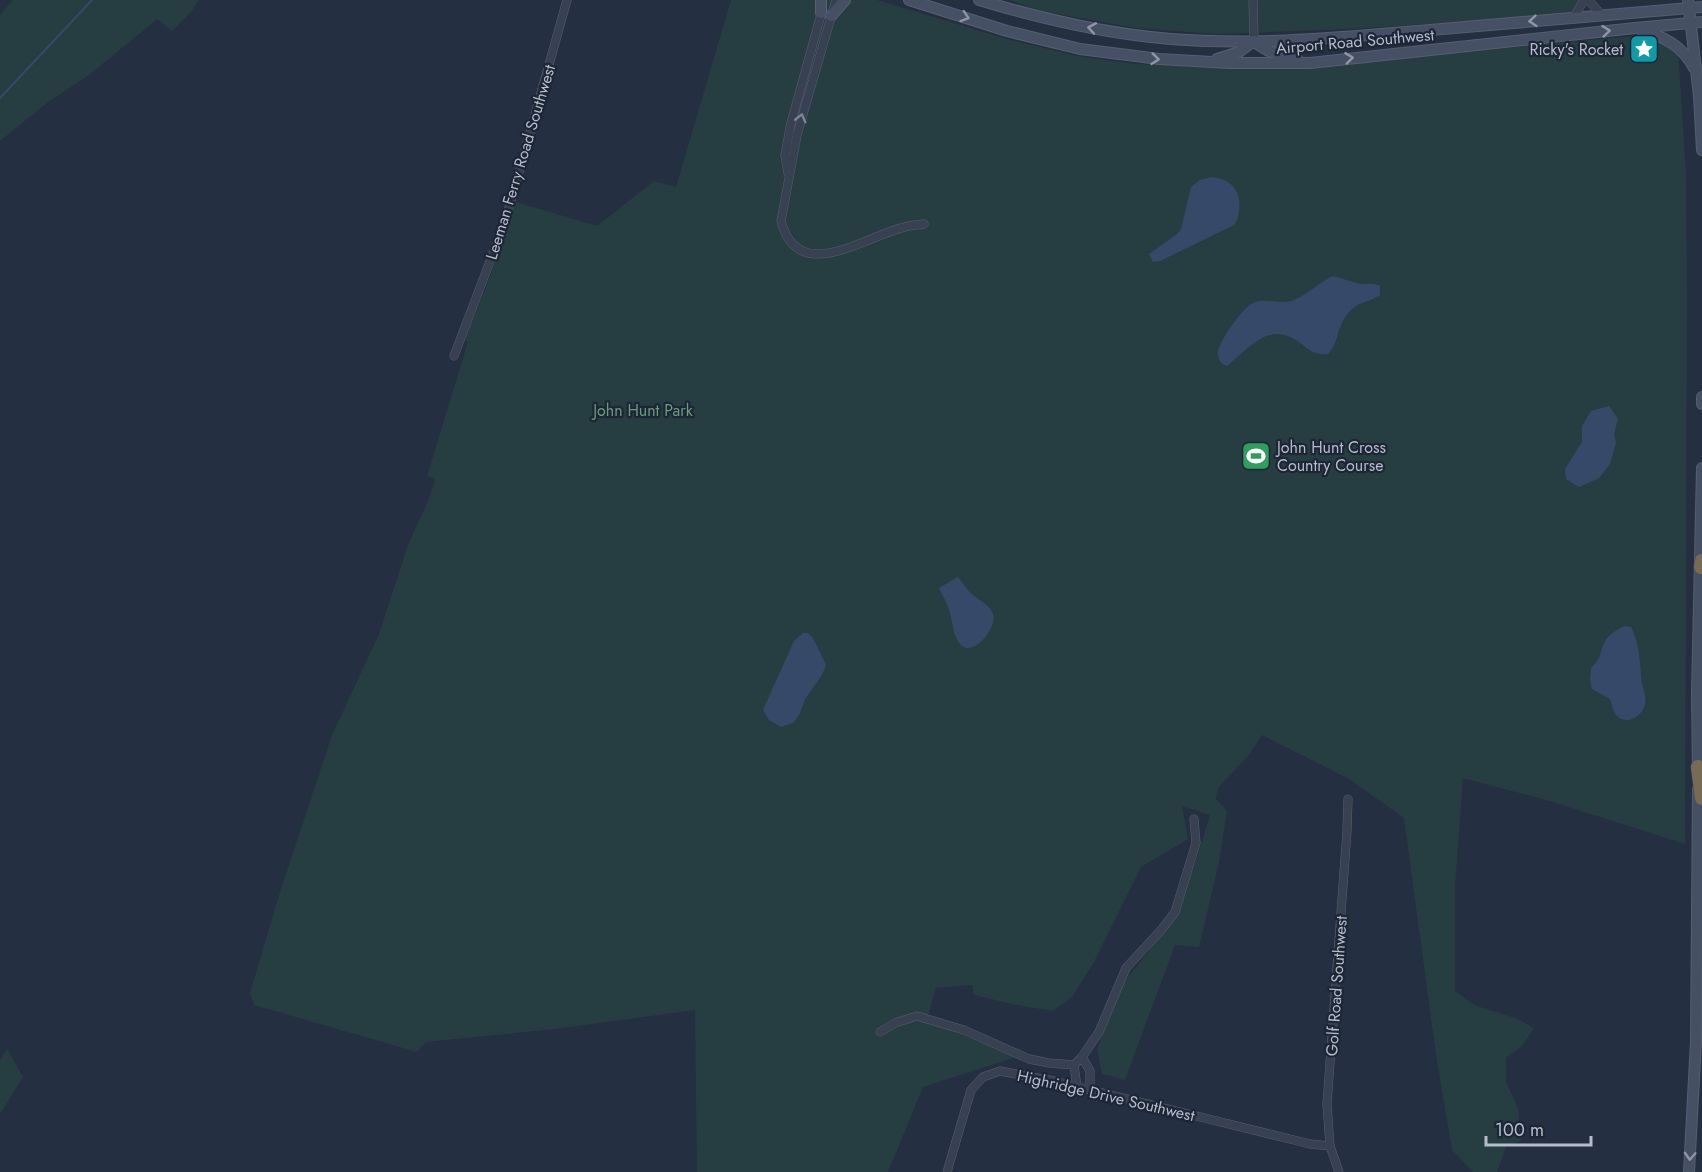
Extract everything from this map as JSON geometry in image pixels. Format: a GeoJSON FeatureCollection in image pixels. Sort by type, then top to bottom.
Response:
{"type":"FeatureCollection","features":[{"type":"Feature","properties":{"kind":"highway"},"geometry":{"type":"LineString","coordinates":[[1698,767],[1702,798]]}},
{"type":"Feature","properties":{"kind":"street","name":"Leeman Ferry Road Southwest"},"geometry":{"type":"LineString","coordinates":[[454,356],[505,222],[567,0]]}},
{"type":"Feature","properties":{"kind":"street"},"geometry":{"type":"LineString","coordinates":[[823,0],[826,15]]}},
{"type":"Feature","properties":{"kind":"street"},"geometry":{"type":"LineString","coordinates":[[836,0],[826,15],[788,175],[781,221],[784,231],[789,240],[800,249],[813,254],[831,254],[904,227],[924,224]]}},
{"type":"Feature","properties":{"kind":"street"},"geometry":{"type":"LineString","coordinates":[[826,15],[845,0]]}},
{"type":"Feature","properties":{"kind":"street","name":"Airport Road Southwest"},"geometry":{"type":"LineString","coordinates":[[909,0],[1007,31],[1080,49],[1203,62],[1310,63],[1697,23]]}},
{"type":"Feature","properties":{"kind":"street","name":"Airport Road Southwest"},"geometry":{"type":"LineString","coordinates":[[980,0],[1087,27],[1136,35],[1172,39],[1254,41],[1324,39],[1602,15],[1689,4],[1702,7]]}},
{"type":"Feature","properties":{"kind":"street"},"geometry":{"type":"LineString","coordinates":[[1253,0],[1254,41]]}},
{"type":"Feature","properties":{"kind":"street"},"geometry":{"type":"LineString","coordinates":[[1574,17],[1586,0],[1602,15]]}},
{"type":"Feature","properties":{"kind":"street"},"geometry":{"type":"LineString","coordinates":[[1654,10],[1664,0]]}},
{"type":"Feature","properties":{"kind":"street"},"geometry":{"type":"LineString","coordinates":[[1689,4],[1697,23],[1696,70],[1702,150]]}},
{"type":"Feature","properties":{"kind":"street"},"geometry":{"type":"LineString","coordinates":[[1635,28],[1667,39],[1678,46],[1696,70]]}},
{"type":"Feature","properties":{"kind":"street"},"geometry":{"type":"LineString","coordinates":[[1203,62],[1239,52],[1254,41]]}},
{"type":"Feature","properties":{"kind":"street"},"geometry":{"type":"LineString","coordinates":[[1254,41],[1269,51],[1310,63]]}},
{"type":"Feature","properties":{"kind":"street"},"geometry":{"type":"LineString","coordinates":[[1696,70],[1702,54]]}},
{"type":"Feature","properties":{"kind":"street"},"geometry":{"type":"LineString","coordinates":[[1702,397],[1702,404]]}},
{"type":"Feature","properties":{"kind":"street"},"geometry":{"type":"LineString","coordinates":[[1689,1172],[1696,1041],[1697,694],[1702,564],[1702,468]]}},
{"type":"Feature","properties":{"kind":"street","name":"Golf Road Southwest"},"geometry":{"type":"LineString","coordinates":[[1339,1172],[1330,1146],[1327,1104],[1348,799]]}},
{"type":"Feature","properties":{"kind":"street"},"geometry":{"type":"LineString","coordinates":[[880,1032],[895,1023],[917,1016],[964,1030],[1029,1059],[1049,1064],[1074,1065],[1099,1032],[1126,968],[1175,912],[1196,843],[1194,819]]}},
{"type":"Feature","properties":{"kind":"street"},"geometry":{"type":"LineString","coordinates":[[1082,1057],[1090,1071],[1089,1090]]}},
{"type":"Feature","properties":{"kind":"street"},"geometry":{"type":"LineString","coordinates":[[1074,1065],[1077,1087]]}},
{"type":"Feature","properties":{"kind":"street","name":"Highridge Drive Southwest"},"geometry":{"type":"LineString","coordinates":[[947,1172],[971,1090],[983,1077],[1000,1071],[1024,1074],[1299,1141],[1330,1146]]}},
{"type":"Feature","properties":{"kind":"green space"},"geometry":{"type":"Polygon","coordinates":[[[13,0],[199,0],[191,12],[172,31],[157,19],[89,75],[48,102],[0,141],[0,15],[13,0]]]}},
{"type":"Feature","properties":{"kind":"green space","name":"John Hunt Cross Country Course"},"geometry":{"type":"Polygon","coordinates":[[[731,0],[877,0],[1007,39],[1077,56],[1136,64],[1247,69],[1358,62],[1644,35],[1678,50],[1686,173],[1685,844],[1550,801],[1463,778],[1455,886],[1455,991],[1474,1005],[1518,1019],[1534,1028],[1522,1046],[1506,1058],[1506,1082],[1518,1108],[1521,1141],[1506,1147],[1497,1172],[1473,1172],[1452,1150],[1436,1055],[1404,818],[1349,779],[1262,735],[1248,756],[1218,788],[1216,799],[1227,811],[1219,862],[1199,947],[1175,945],[1125,1080],[1102,1074],[1097,1049],[1125,981],[1163,933],[1177,908],[1194,867],[1210,815],[1182,806],[1188,839],[1141,867],[1094,962],[1072,997],[1053,1011],[974,995],[972,985],[936,988],[927,1020],[1016,1057],[923,1087],[888,1172],[697,1172],[695,1010],[555,1029],[426,1042],[417,1052],[254,1005],[250,993],[280,892],[332,735],[379,634],[408,545],[430,496],[435,479],[427,476],[468,342],[465,340],[516,202],[597,226],[654,181],[676,187],[731,0]]]}},
{"type":"Feature","properties":{"kind":"green space"},"geometry":{"type":"Polygon","coordinates":[[[1009,0],[1581,0],[1572,13],[1548,16],[1350,29],[1216,34],[1136,28],[1041,11],[1009,0]]]}},
{"type":"Feature","properties":{"kind":"green space"},"geometry":{"type":"Polygon","coordinates":[[[7,1049],[23,1077],[0,1114],[0,1060],[7,1049]]]}},
{"type":"Feature","properties":{"kind":"water"},"geometry":{"type":"Polygon","coordinates":[[[1212,177],[1230,183],[1237,192],[1238,217],[1234,225],[1160,261],[1153,262],[1149,254],[1181,229],[1191,187],[1200,180],[1212,177]]]}},
{"type":"Feature","properties":{"kind":"water"},"geometry":{"type":"Polygon","coordinates":[[[1333,276],[1360,284],[1380,286],[1380,295],[1357,306],[1345,316],[1332,350],[1328,354],[1309,350],[1281,334],[1262,338],[1227,366],[1222,364],[1218,351],[1223,339],[1232,324],[1248,306],[1258,301],[1289,302],[1333,276]]]}},
{"type":"Feature","properties":{"kind":"water"},"geometry":{"type":"Polygon","coordinates":[[[1609,406],[1618,419],[1614,434],[1616,443],[1610,464],[1599,478],[1579,487],[1566,479],[1565,469],[1582,442],[1582,426],[1591,411],[1609,406]]]}},
{"type":"Feature","properties":{"kind":"water"},"geometry":{"type":"Polygon","coordinates":[[[958,577],[973,595],[992,611],[994,620],[983,640],[977,645],[965,648],[958,641],[949,610],[939,588],[958,577]]]}},
{"type":"Feature","properties":{"kind":"water"},"geometry":{"type":"Polygon","coordinates":[[[1625,626],[1631,627],[1636,639],[1641,680],[1645,693],[1644,708],[1638,716],[1630,720],[1621,719],[1616,714],[1610,699],[1592,689],[1590,679],[1591,668],[1599,657],[1605,641],[1615,631],[1625,626]]]}},
{"type":"Feature","properties":{"kind":"water"},"geometry":{"type":"Polygon","coordinates":[[[803,633],[808,633],[813,638],[826,665],[822,675],[805,699],[799,715],[793,723],[781,727],[769,720],[763,710],[794,641],[803,633]]]}},
{"type":"Feature","properties":{"kind":"waterway"},"geometry":{"type":"LineString","coordinates":[[0,98],[92,0]]}},
{"type":"Feature","properties":{"kind":"place","name":"Ricky's Rocket"},"geometry":{"type":"Point","coordinates":[1644,49]}},
{"type":"Feature","properties":{"kind":"place","name":"John Hunt Cross Country Course"},"geometry":{"type":"Point","coordinates":[1256,456]}},
{"type":"Feature","properties":{"kind":"park label","name":"John Hunt Park"},"geometry":{"type":"Point","coordinates":[643,410]}}]}
